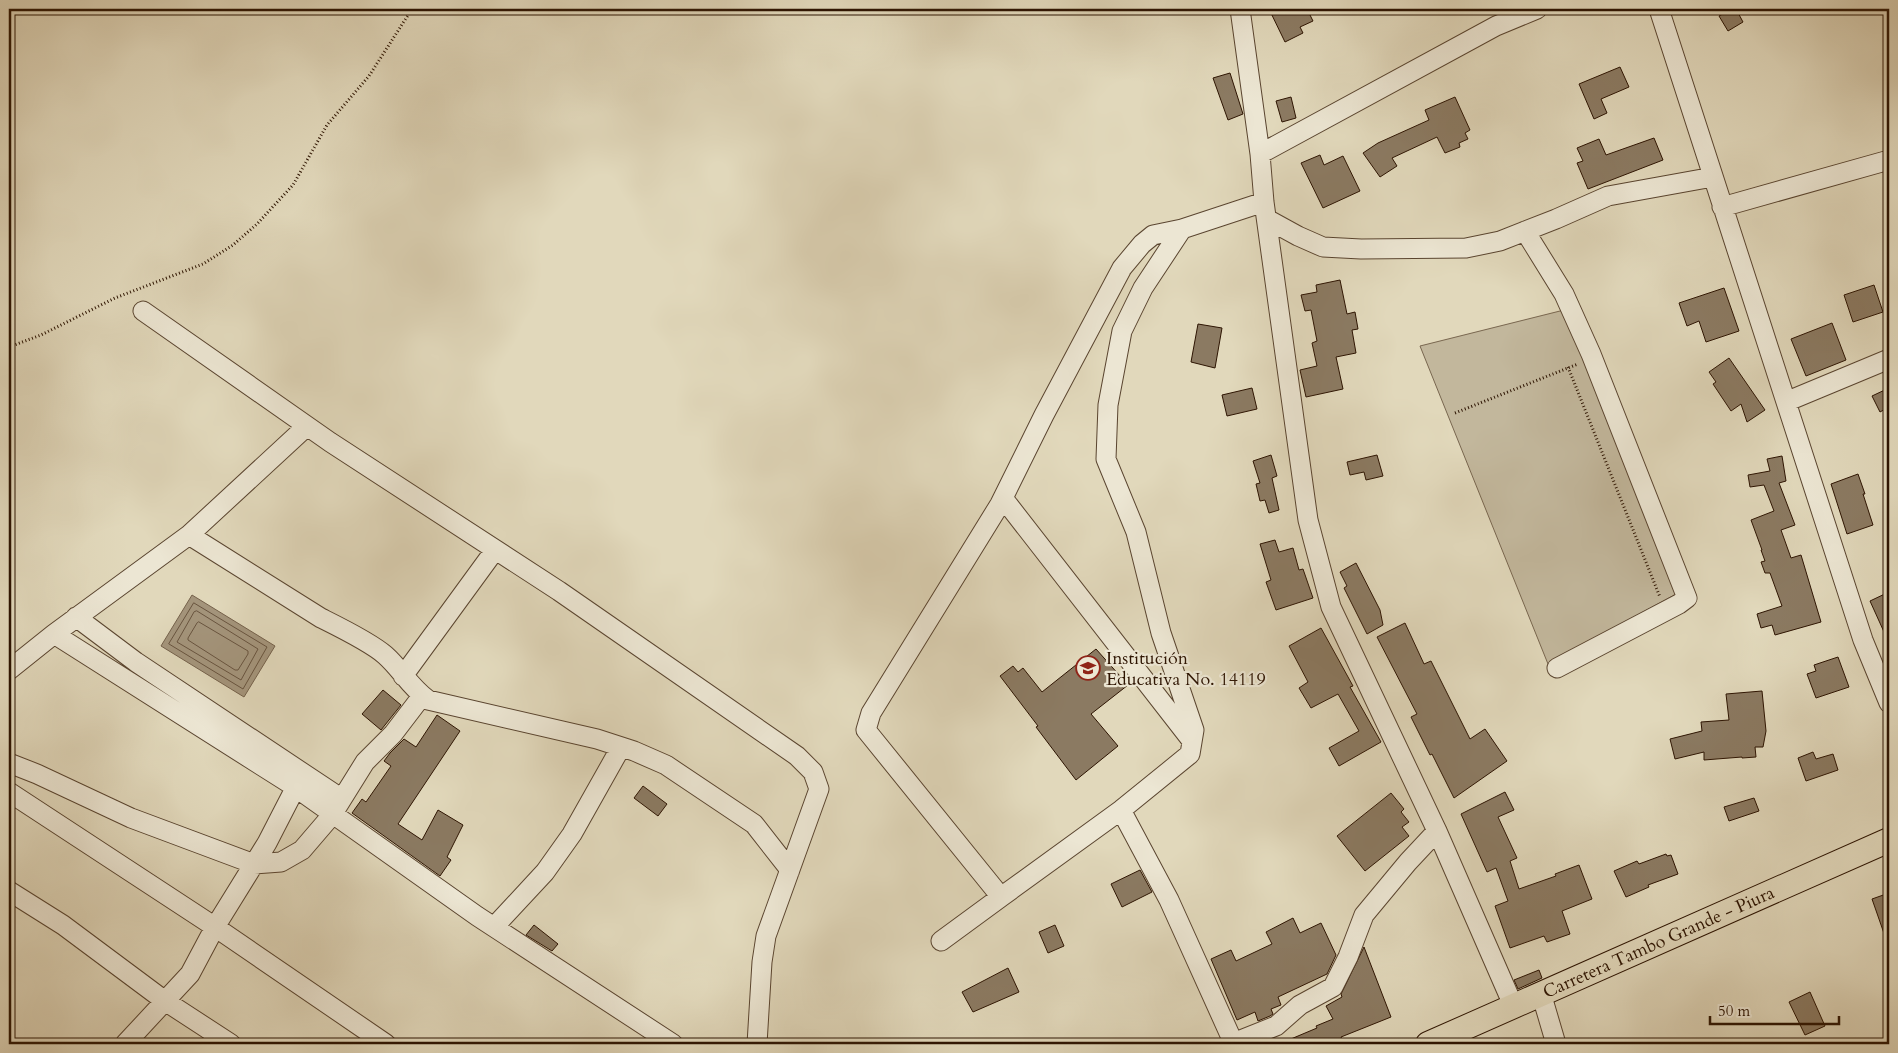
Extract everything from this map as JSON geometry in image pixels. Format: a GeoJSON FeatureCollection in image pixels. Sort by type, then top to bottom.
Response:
{"type":"FeatureCollection","features":[{"type":"Feature","properties":{"kind":"main road","name":"Carretera Tambo Grande - Piura"},"geometry":{"type":"LineString","coordinates":[[1428,1044],[1889,840]]}},
{"type":"Feature","properties":{"kind":"street"},"geometry":{"type":"LineString","coordinates":[[1240,9],[1260,154],[1265,211],[1308,520],[1331,607],[1437,831],[1513,1005]]}},
{"type":"Feature","properties":{"kind":"street"},"geometry":{"type":"LineString","coordinates":[[1260,154],[1496,26],[1537,9]]}},
{"type":"Feature","properties":{"kind":"street"},"geometry":{"type":"LineString","coordinates":[[1659,9],[1712,177],[1788,402],[1863,640],[1889,703]]}},
{"type":"Feature","properties":{"kind":"street"},"geometry":{"type":"LineString","coordinates":[[1722,207],[1889,160]]}},
{"type":"Feature","properties":{"kind":"street"},"geometry":{"type":"LineString","coordinates":[[1000,897],[866,730],[872,713],[1003,498],[1044,415],[1122,268],[1142,244],[1154,235],[1265,211],[1298,236],[1323,247],[1361,249],[1466,248],[1500,241],[1608,196],[1712,177]]}},
{"type":"Feature","properties":{"kind":"street"},"geometry":{"type":"LineString","coordinates":[[941,941],[1121,810],[1190,754],[1194,730],[1161,633],[1136,532],[1106,459],[1108,405],[1122,331],[1143,288],[1182,229]]}},
{"type":"Feature","properties":{"kind":"street"},"geometry":{"type":"LineString","coordinates":[[1525,231],[1564,294],[1592,358],[1687,598],[1557,668]]}},
{"type":"Feature","properties":{"kind":"street"},"geometry":{"type":"LineString","coordinates":[[143,310],[307,426],[559,591],[798,756],[812,772],[819,789],[766,936],[762,962],[758,1044]]}},
{"type":"Feature","properties":{"kind":"street"},"geometry":{"type":"LineString","coordinates":[[1788,402],[1889,359]]}},
{"type":"Feature","properties":{"kind":"street"},"geometry":{"type":"LineString","coordinates":[[9,670],[76,617],[189,534],[307,426]]}},
{"type":"Feature","properties":{"kind":"street"},"geometry":{"type":"LineString","coordinates":[[1003,498],[1192,741]]}},
{"type":"Feature","properties":{"kind":"street"},"geometry":{"type":"LineString","coordinates":[[189,534],[321,618],[385,655],[416,691],[428,700],[598,740],[666,765],[754,824],[790,870]]}},
{"type":"Feature","properties":{"kind":"street"},"geometry":{"type":"LineString","coordinates":[[403,676],[496,550]]}},
{"type":"Feature","properties":{"kind":"street"},"geometry":{"type":"LineString","coordinates":[[76,617],[299,780],[332,815],[494,927],[673,1044]]}},
{"type":"Feature","properties":{"kind":"street"},"geometry":{"type":"LineString","coordinates":[[54,634],[299,780],[342,799]]}},
{"type":"Feature","properties":{"kind":"street"},"geometry":{"type":"LineString","coordinates":[[9,763],[131,818],[254,864],[281,862],[302,850],[332,815],[366,762],[393,734],[422,696]]}},
{"type":"Feature","properties":{"kind":"street"},"geometry":{"type":"LineString","coordinates":[[494,927],[545,872],[572,834],[621,747]]}},
{"type":"Feature","properties":{"kind":"street"},"geometry":{"type":"LineString","coordinates":[[125,1044],[190,974],[215,927],[267,844],[299,780]]}},
{"type":"Feature","properties":{"kind":"street"},"geometry":{"type":"LineString","coordinates":[[9,792],[215,927],[386,1044]]}},
{"type":"Feature","properties":{"kind":"street"},"geometry":{"type":"LineString","coordinates":[[1121,810],[1169,900],[1234,1043],[1276,1026],[1300,1005],[1333,987],[1348,957],[1364,915],[1408,862],[1437,831]]}},
{"type":"Feature","properties":{"kind":"street"},"geometry":{"type":"LineString","coordinates":[[9,891],[63,925],[166,1000],[231,1044]]}},
{"type":"Feature","properties":{"kind":"street"},"geometry":{"type":"LineString","coordinates":[[1541,993],[1556,1044]]}},
{"type":"Feature","properties":{"kind":"path"},"geometry":{"type":"LineString","coordinates":[[9,347],[41,334],[115,298],[203,264],[233,245],[257,224],[293,185],[327,125],[369,76],[412,9]]}},
{"type":"Feature","properties":{"kind":"path"},"geometry":{"type":"LineString","coordinates":[[1455,413],[1592,358]]}},
{"type":"Feature","properties":{"kind":"path"},"geometry":{"type":"LineString","coordinates":[[1568,368],[1661,598]]}},
{"type":"Feature","properties":{"kind":"shaded area"},"geometry":{"type":"Polygon","coordinates":[[[1564,310],[1676,594],[1548,664],[1420,346],[1564,310]]]}},
{"type":"Feature","properties":{"kind":"water"},"geometry":{"type":"Polygon","coordinates":[[[192,595],[275,646],[244,697],[161,646],[192,595]]]}},
{"type":"Feature","properties":{"kind":"building"},"geometry":{"type":"Polygon","coordinates":[[[1269,9],[1307,9],[1313,21],[1300,27],[1303,33],[1285,42],[1269,9]]]}},
{"type":"Feature","properties":{"kind":"building"},"geometry":{"type":"Polygon","coordinates":[[[1732,9],[1736,9],[1743,22],[1728,31],[1719,16],[1732,9]]]}},
{"type":"Feature","properties":{"kind":"building"},"geometry":{"type":"Polygon","coordinates":[[[1620,67],[1629,87],[1601,99],[1607,113],[1594,119],[1579,84],[1620,67]]]}},
{"type":"Feature","properties":{"kind":"building"},"geometry":{"type":"Polygon","coordinates":[[[1230,73],[1243,114],[1228,120],[1213,78],[1230,73]]]}},
{"type":"Feature","properties":{"kind":"building"},"geometry":{"type":"Polygon","coordinates":[[[1291,97],[1296,118],[1282,122],[1276,101],[1291,97]]]}},
{"type":"Feature","properties":{"kind":"building"},"geometry":{"type":"Polygon","coordinates":[[[1455,97],[1470,130],[1465,133],[1468,139],[1459,143],[1460,147],[1445,153],[1437,137],[1392,158],[1397,166],[1380,177],[1363,153],[1378,143],[1429,120],[1425,110],[1455,97]]]}},
{"type":"Feature","properties":{"kind":"building"},"geometry":{"type":"Polygon","coordinates":[[[1654,138],[1663,160],[1588,189],[1577,163],[1583,161],[1577,148],[1599,139],[1606,155],[1654,138]]]}},
{"type":"Feature","properties":{"kind":"building"},"geometry":{"type":"Polygon","coordinates":[[[1320,155],[1324,165],[1343,156],[1360,191],[1323,208],[1301,163],[1320,155]]]}},
{"type":"Feature","properties":{"kind":"building"},"geometry":{"type":"Polygon","coordinates":[[[1340,280],[1347,314],[1355,312],[1358,329],[1352,330],[1356,353],[1336,357],[1343,389],[1306,397],[1300,370],[1317,366],[1312,343],[1317,341],[1311,310],[1305,311],[1301,295],[1317,292],[1316,285],[1340,280]]]}},
{"type":"Feature","properties":{"kind":"building"},"geometry":{"type":"Polygon","coordinates":[[[1874,285],[1883,312],[1853,322],[1844,295],[1874,285]]]}},
{"type":"Feature","properties":{"kind":"building"},"geometry":{"type":"Polygon","coordinates":[[[1724,288],[1739,331],[1706,342],[1699,321],[1687,326],[1679,303],[1724,288]]]}},
{"type":"Feature","properties":{"kind":"building"},"geometry":{"type":"Polygon","coordinates":[[[1832,323],[1846,360],[1806,376],[1791,339],[1832,323]]]}},
{"type":"Feature","properties":{"kind":"building"},"geometry":{"type":"Polygon","coordinates":[[[1198,324],[1222,328],[1215,368],[1191,362],[1198,324]]]}},
{"type":"Feature","properties":{"kind":"building"},"geometry":{"type":"Polygon","coordinates":[[[1729,358],[1765,410],[1747,422],[1741,404],[1731,411],[1713,384],[1716,382],[1709,372],[1729,358]]]}},
{"type":"Feature","properties":{"kind":"building"},"geometry":{"type":"Polygon","coordinates":[[[1252,388],[1257,409],[1227,416],[1222,395],[1252,388]]]}},
{"type":"Feature","properties":{"kind":"building"},"geometry":{"type":"Polygon","coordinates":[[[1889,388],[1889,407],[1880,412],[1872,396],[1889,388]]]}},
{"type":"Feature","properties":{"kind":"building"},"geometry":{"type":"Polygon","coordinates":[[[1271,455],[1277,476],[1272,478],[1279,510],[1269,513],[1265,500],[1260,501],[1256,484],[1260,483],[1253,461],[1271,455]]]}},
{"type":"Feature","properties":{"kind":"building"},"geometry":{"type":"Polygon","coordinates":[[[1377,455],[1383,476],[1366,480],[1364,472],[1350,475],[1347,462],[1377,455]]]}},
{"type":"Feature","properties":{"kind":"building"},"geometry":{"type":"Polygon","coordinates":[[[1782,456],[1786,481],[1779,483],[1795,525],[1781,530],[1791,558],[1801,555],[1821,622],[1775,635],[1772,625],[1761,628],[1757,614],[1782,606],[1770,573],[1765,573],[1761,562],[1765,561],[1751,520],[1774,511],[1764,485],[1750,487],[1748,475],[1770,471],[1767,459],[1782,456]]]}},
{"type":"Feature","properties":{"kind":"building"},"geometry":{"type":"Polygon","coordinates":[[[1858,474],[1873,525],[1847,534],[1831,484],[1858,474]]]}},
{"type":"Feature","properties":{"kind":"building"},"geometry":{"type":"Polygon","coordinates":[[[1275,540],[1279,552],[1293,548],[1299,570],[1303,569],[1313,598],[1276,610],[1266,582],[1271,580],[1260,544],[1275,540]]]}},
{"type":"Feature","properties":{"kind":"building"},"geometry":{"type":"Polygon","coordinates":[[[1356,563],[1380,610],[1383,625],[1367,634],[1344,588],[1347,586],[1340,572],[1356,563]]]}},
{"type":"Feature","properties":{"kind":"building"},"geometry":{"type":"Polygon","coordinates":[[[1889,592],[1889,643],[1870,601],[1889,592]]]}},
{"type":"Feature","properties":{"kind":"building"},"geometry":{"type":"Polygon","coordinates":[[[1405,623],[1424,664],[1431,661],[1470,739],[1485,729],[1507,761],[1454,798],[1411,717],[1417,714],[1377,637],[1405,623]]]}},
{"type":"Feature","properties":{"kind":"building"},"geometry":{"type":"Polygon","coordinates":[[[1321,628],[1353,686],[1350,687],[1381,742],[1339,766],[1329,748],[1359,731],[1338,694],[1311,708],[1299,688],[1308,682],[1289,646],[1321,628]]]}},
{"type":"Feature","properties":{"kind":"building"},"geometry":{"type":"Polygon","coordinates":[[[1096,649],[1128,685],[1091,714],[1118,746],[1076,780],[1000,676],[1013,666],[1018,672],[1023,668],[1042,692],[1096,649]]]}},
{"type":"Feature","properties":{"kind":"building"},"geometry":{"type":"Polygon","coordinates":[[[1838,657],[1849,687],[1816,698],[1807,674],[1816,671],[1814,665],[1838,657]]]}},
{"type":"Feature","properties":{"kind":"building"},"geometry":{"type":"Polygon","coordinates":[[[383,690],[401,705],[381,730],[362,714],[383,690]]]}},
{"type":"Feature","properties":{"kind":"building"},"geometry":{"type":"Polygon","coordinates":[[[1762,691],[1766,731],[1763,747],[1755,747],[1756,757],[1704,760],[1704,752],[1675,759],[1670,739],[1702,731],[1701,722],[1729,720],[1726,694],[1762,691]]]}},
{"type":"Feature","properties":{"kind":"building"},"geometry":{"type":"Polygon","coordinates":[[[437,715],[460,731],[398,824],[422,840],[438,810],[463,825],[447,857],[451,860],[440,876],[352,813],[362,799],[366,802],[391,766],[384,761],[390,753],[404,739],[416,747],[437,715]]]}},
{"type":"Feature","properties":{"kind":"building"},"geometry":{"type":"Polygon","coordinates":[[[1813,752],[1816,759],[1833,754],[1838,770],[1806,781],[1798,758],[1813,752]]]}},
{"type":"Feature","properties":{"kind":"building"},"geometry":{"type":"Polygon","coordinates":[[[643,786],[667,804],[658,816],[634,798],[643,786]]]}},
{"type":"Feature","properties":{"kind":"building"},"geometry":{"type":"Polygon","coordinates":[[[1505,792],[1514,810],[1498,817],[1517,858],[1510,861],[1519,889],[1556,876],[1555,874],[1579,865],[1592,899],[1562,911],[1570,934],[1547,942],[1544,936],[1510,948],[1495,906],[1508,901],[1496,868],[1487,872],[1461,814],[1505,792]]]}},
{"type":"Feature","properties":{"kind":"building"},"geometry":{"type":"Polygon","coordinates":[[[1391,793],[1404,809],[1401,812],[1409,822],[1402,827],[1409,836],[1365,871],[1337,836],[1391,793]]]}},
{"type":"Feature","properties":{"kind":"building"},"geometry":{"type":"Polygon","coordinates":[[[1754,798],[1759,811],[1729,821],[1724,807],[1754,798]]]}},
{"type":"Feature","properties":{"kind":"building"},"geometry":{"type":"Polygon","coordinates":[[[1666,854],[1667,856],[1671,855],[1678,874],[1648,885],[1649,887],[1626,897],[1614,871],[1637,861],[1639,864],[1666,854]]]}},
{"type":"Feature","properties":{"kind":"building"},"geometry":{"type":"Polygon","coordinates":[[[1140,870],[1152,892],[1122,907],[1111,884],[1140,870]]]}},
{"type":"Feature","properties":{"kind":"building"},"geometry":{"type":"Polygon","coordinates":[[[1889,893],[1889,942],[1887,942],[1872,899],[1889,893]]]}},
{"type":"Feature","properties":{"kind":"building"},"geometry":{"type":"Polygon","coordinates":[[[1293,918],[1300,933],[1321,923],[1336,955],[1327,974],[1278,997],[1281,1005],[1271,1009],[1273,1014],[1270,1016],[1258,1021],[1255,1012],[1237,1020],[1211,959],[1231,950],[1236,961],[1272,944],[1266,932],[1293,918]]]}},
{"type":"Feature","properties":{"kind":"building"},"geometry":{"type":"Polygon","coordinates":[[[534,925],[558,944],[552,951],[526,935],[534,925]]]}},
{"type":"Feature","properties":{"kind":"building"},"geometry":{"type":"Polygon","coordinates":[[[1055,925],[1064,946],[1048,953],[1039,932],[1055,925]]]}},
{"type":"Feature","properties":{"kind":"building"},"geometry":{"type":"Polygon","coordinates":[[[1364,947],[1391,1017],[1341,1037],[1342,1039],[1330,1044],[1279,1044],[1333,1019],[1326,1006],[1342,997],[1341,994],[1364,947]]]}},
{"type":"Feature","properties":{"kind":"building"},"geometry":{"type":"Polygon","coordinates":[[[1008,968],[1019,992],[973,1012],[962,992],[1008,968]]]}},
{"type":"Feature","properties":{"kind":"building"},"geometry":{"type":"Polygon","coordinates":[[[1539,970],[1542,978],[1518,989],[1514,980],[1539,970]]]}},
{"type":"Feature","properties":{"kind":"building"},"geometry":{"type":"Polygon","coordinates":[[[1810,992],[1825,1026],[1805,1035],[1789,1002],[1810,992]]]}},
{"type":"Feature","properties":{"kind":"place","name":"Institución Educativa No. 14119"},"geometry":{"type":"Point","coordinates":[1088,668]}}]}
